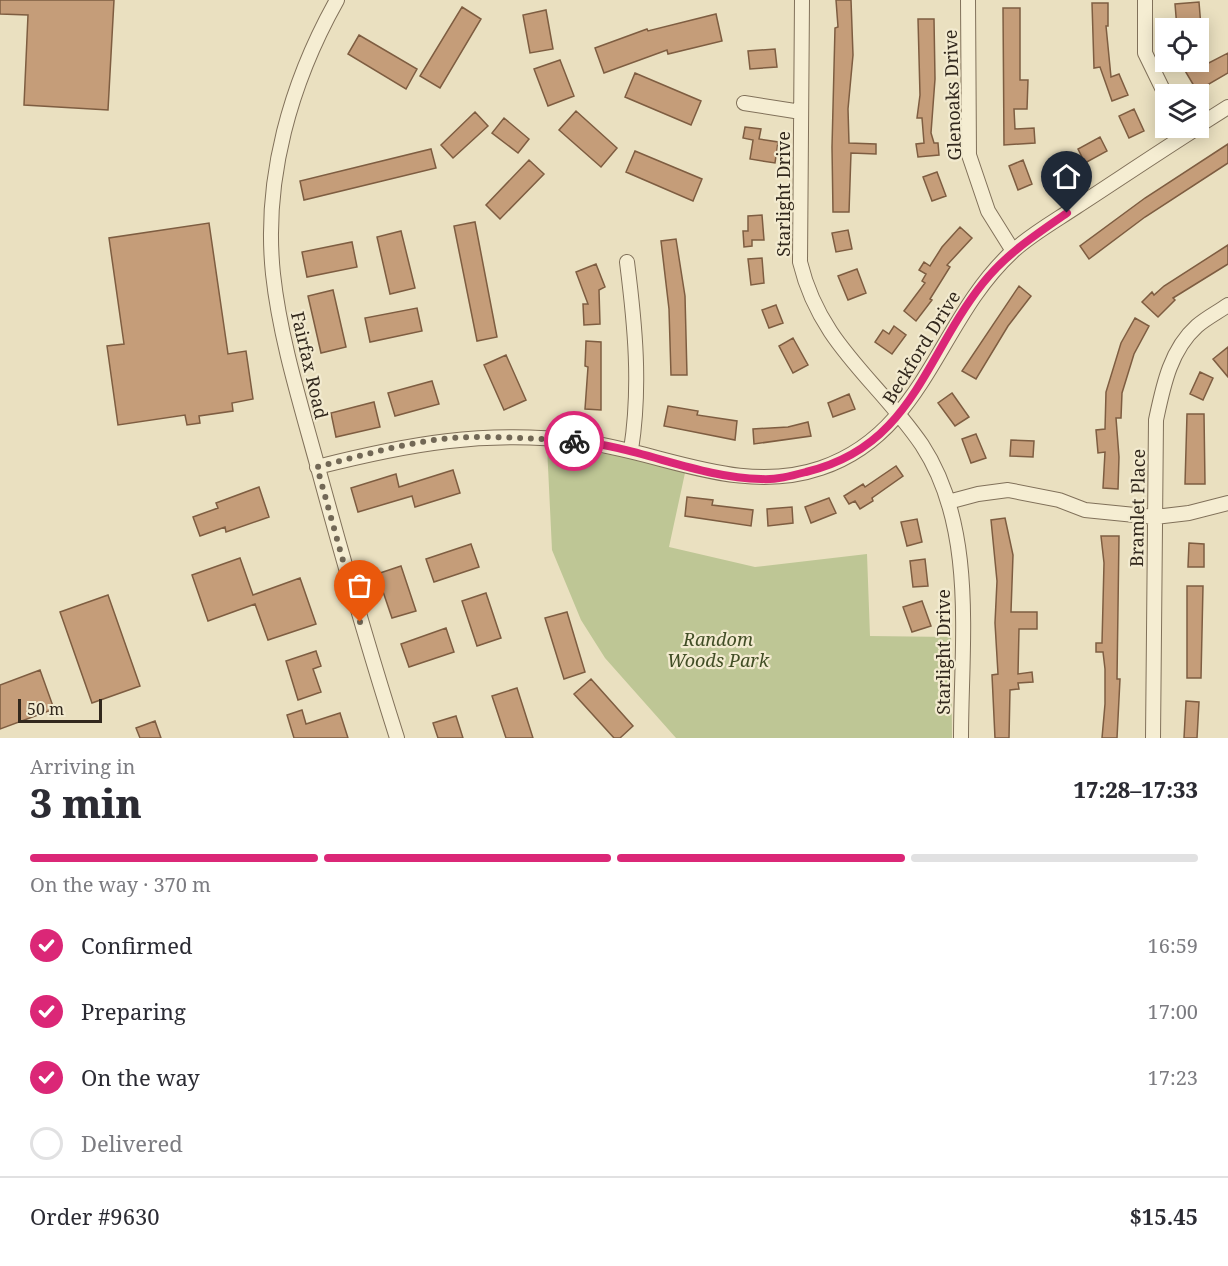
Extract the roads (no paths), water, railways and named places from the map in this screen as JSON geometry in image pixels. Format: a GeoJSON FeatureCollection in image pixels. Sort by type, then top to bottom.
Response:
{"type":"FeatureCollection","features":[{"type":"Feature","properties":{"kind":"street","name":"Fairfax Road"},"geometry":{"type":"LineString","coordinates":[[337,0],[314,44],[295,91],[280,149],[272,204],[272,254],[276,295],[317,467],[344,569],[397,738]]}},
{"type":"Feature","properties":{"kind":"street","name":"Starlight Drive"},"geometry":{"type":"LineString","coordinates":[[802,0],[800,262],[807,290],[835,340],[922,446],[948,502],[962,571],[961,738]]}},
{"type":"Feature","properties":{"kind":"street","name":"Glenoaks Drive"},"geometry":{"type":"LineString","coordinates":[[968,0],[969,155],[988,211],[1013,250]]}},
{"type":"Feature","properties":{"kind":"street"},"geometry":{"type":"LineString","coordinates":[[1145,0],[1145,53],[1160,84]]}},
{"type":"Feature","properties":{"kind":"street"},"geometry":{"type":"LineString","coordinates":[[744,103],[801,112]]}},
{"type":"Feature","properties":{"kind":"street","name":"Beckford Drive"},"geometry":{"type":"LineString","coordinates":[[1209,119],[1228,107]]}},
{"type":"Feature","properties":{"kind":"street","name":"Beckford Drive"},"geometry":{"type":"LineString","coordinates":[[317,467],[409,445],[476,437],[577,441],[631,450],[735,477],[762,480],[820,469],[851,456],[878,437],[898,417],[983,283],[1013,250],[1180,138]]}},
{"type":"Feature","properties":{"kind":"street"},"geometry":{"type":"LineString","coordinates":[[627,262],[637,359],[636,416],[631,450]]}},
{"type":"Feature","properties":{"kind":"street","name":"Bramlet Place"},"geometry":{"type":"LineString","coordinates":[[1153,738],[1156,420],[1164,382],[1176,353],[1196,327],[1228,305]]}},
{"type":"Feature","properties":{"kind":"street"},"geometry":{"type":"LineString","coordinates":[[948,502],[978,494],[1008,490],[1059,500],[1085,510],[1155,516],[1189,513],[1228,503]]}},
{"type":"Feature","properties":{"kind":"park label","name":"Random Woods Park"},"geometry":{"type":"Point","coordinates":[718,649]}}]}
